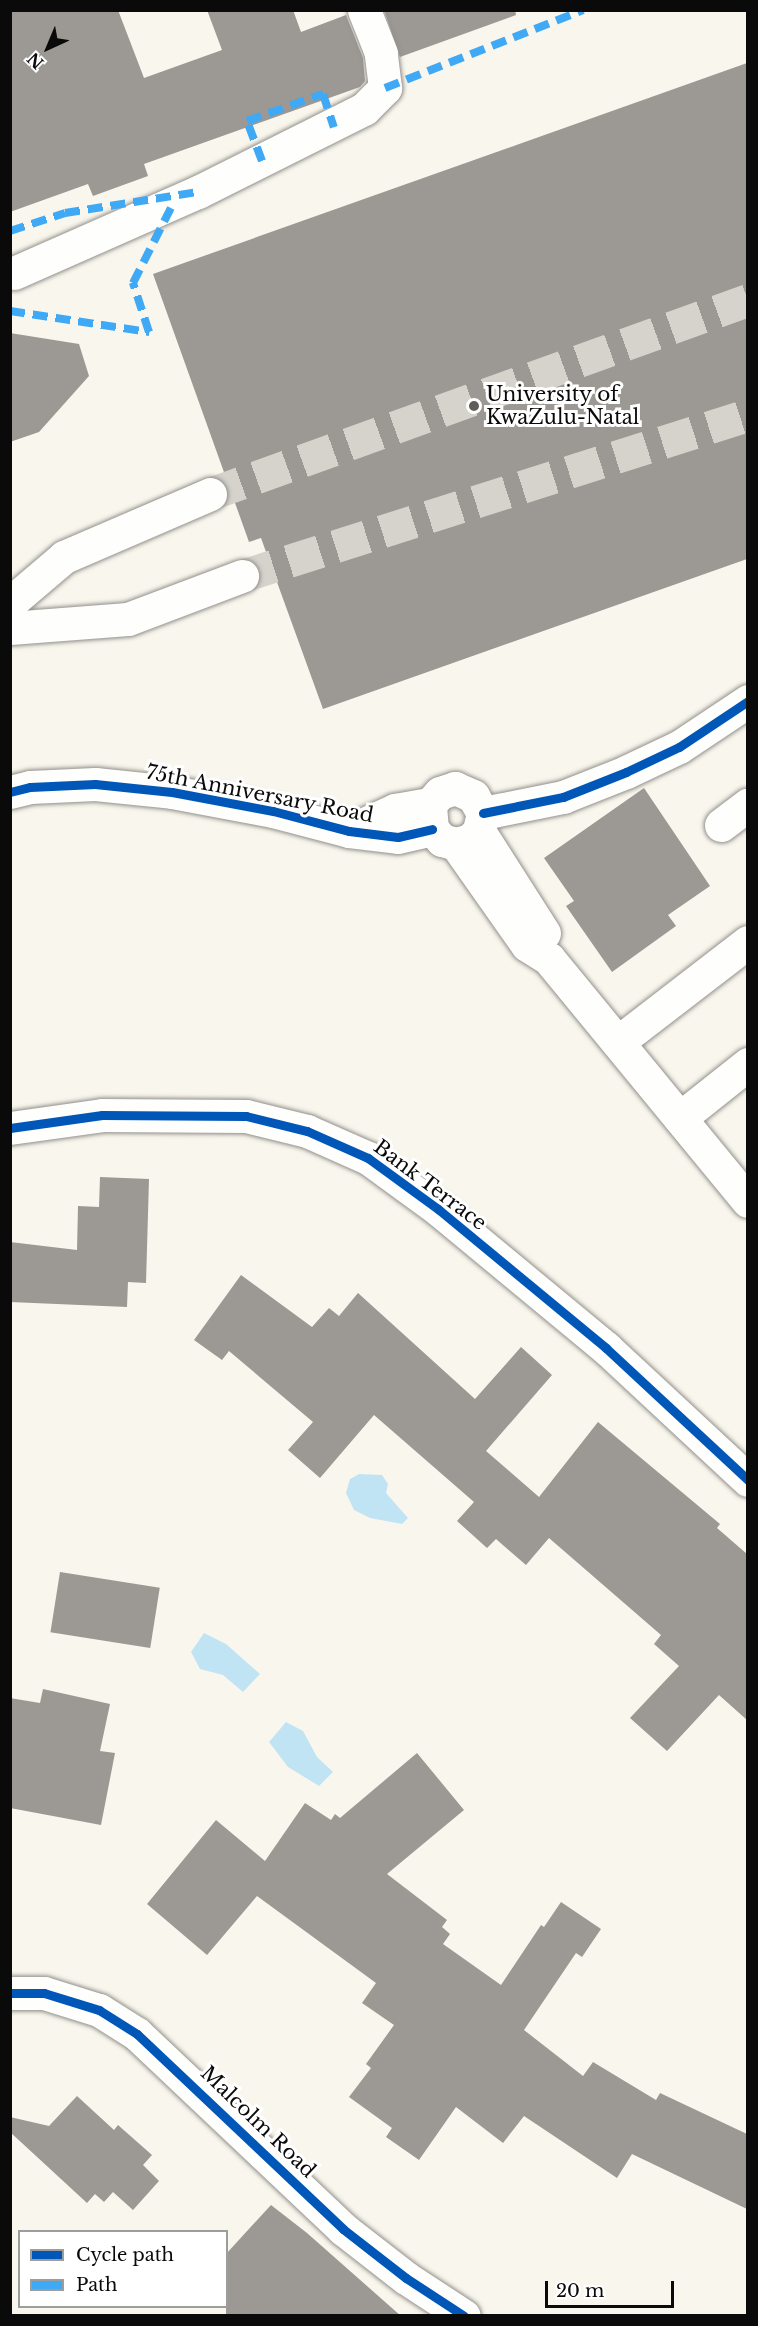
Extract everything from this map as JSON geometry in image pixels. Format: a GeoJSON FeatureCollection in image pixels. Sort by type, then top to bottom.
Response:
{"type":"FeatureCollection","features":[{"type":"Feature","properties":{"kind":"street"},"geometry":{"type":"LineString","coordinates":[[14,273],[198,192],[364,110],[385,88],[381,53],[364,10]]}},
{"type":"Feature","properties":{"kind":"street"},"geometry":{"type":"LineString","coordinates":[[10,603],[64,557],[210,494]]}},
{"type":"Feature","properties":{"kind":"street"},"geometry":{"type":"LineString","coordinates":[[10,628],[128,619],[242,576]]}},
{"type":"Feature","properties":{"kind":"street","name":"75th Anniversary Road"},"geometry":{"type":"LineString","coordinates":[[10,792],[30,787],[95,784],[172,792],[273,811],[349,831],[395,810],[456,824],[563,797],[626,772],[679,747],[747,701]]}},
{"type":"Feature","properties":{"kind":"street"},"geometry":{"type":"LineString","coordinates":[[721,825],[747,805]]}},
{"type":"Feature","properties":{"kind":"street"},"geometry":{"type":"LineString","coordinates":[[456,824],[544,933],[549,958],[747,1200]]}},
{"type":"Feature","properties":{"kind":"street"},"geometry":{"type":"LineString","coordinates":[[618,1042],[747,942]]}},
{"type":"Feature","properties":{"kind":"street"},"geometry":{"type":"LineString","coordinates":[[680,1118],[747,1064]]}},
{"type":"Feature","properties":{"kind":"street","name":"Bank Terrace"},"geometry":{"type":"LineString","coordinates":[[10,1128],[102,1115],[246,1116],[307,1131],[368,1158],[438,1209],[606,1348],[747,1480]]}},
{"type":"Feature","properties":{"kind":"street","name":"Malcolm Road"},"geometry":{"type":"LineString","coordinates":[[10,1993],[44,1993],[88,2007],[137,2034],[343,2229],[406,2278],[464,2316]]}},
{"type":"Feature","properties":{"kind":"water"},"geometry":{"type":"Polygon","coordinates":[[[359,1474],[382,1475],[388,1484],[386,1493],[408,1518],[402,1524],[370,1518],[354,1510],[346,1493],[350,1479],[359,1474]]]}},
{"type":"Feature","properties":{"kind":"water"},"geometry":{"type":"Polygon","coordinates":[[[204,1633],[226,1644],[260,1674],[243,1692],[223,1675],[200,1669],[191,1652],[204,1633]]]}},
{"type":"Feature","properties":{"kind":"water"},"geometry":{"type":"Polygon","coordinates":[[[286,1722],[303,1731],[317,1757],[333,1772],[319,1786],[288,1767],[269,1742],[286,1722]]]}},
{"type":"Feature","properties":{"kind":"building"},"geometry":{"type":"Polygon","coordinates":[[[10,10],[118,10],[144,78],[222,50],[207,10],[293,10],[301,32],[346,15],[363,58],[365,81],[360,87],[144,164],[148,176],[93,196],[88,184],[10,212],[10,10]]]}},
{"type":"Feature","properties":{"kind":"building"},"geometry":{"type":"Polygon","coordinates":[[[384,10],[515,10],[516,15],[400,57],[384,10]]]}},
{"type":"Feature","properties":{"kind":"building","name":"University of KwaZulu-Natal"},"geometry":{"type":"Polygon","coordinates":[[[747,63],[747,559],[323,709],[261,538],[249,542],[153,274],[747,63]]]}},
{"type":"Feature","properties":{"kind":"building"},"geometry":{"type":"Polygon","coordinates":[[[10,333],[79,344],[89,376],[39,432],[10,442],[10,333]]]}},
{"type":"Feature","properties":{"kind":"building"},"geometry":{"type":"Polygon","coordinates":[[[644,788],[710,886],[668,915],[676,926],[612,972],[566,906],[574,901],[544,858],[644,788]]]}},
{"type":"Feature","properties":{"kind":"building"},"geometry":{"type":"Polygon","coordinates":[[[100,1177],[149,1179],[146,1283],[128,1282],[127,1307],[10,1302],[10,1242],[77,1250],[78,1206],[99,1207],[100,1177]]]}},
{"type":"Feature","properties":{"kind":"building"},"geometry":{"type":"Polygon","coordinates":[[[241,1275],[312,1327],[329,1308],[339,1316],[358,1293],[475,1399],[521,1347],[552,1375],[486,1451],[539,1497],[598,1422],[720,1524],[717,1528],[747,1554],[747,1720],[719,1695],[667,1751],[630,1718],[679,1666],[654,1644],[661,1635],[549,1538],[526,1565],[496,1539],[487,1548],[457,1521],[474,1502],[374,1415],[320,1478],[288,1450],[313,1422],[229,1351],[222,1360],[194,1340],[241,1275]]]}},
{"type":"Feature","properties":{"kind":"building"},"geometry":{"type":"Polygon","coordinates":[[[60,1572],[160,1588],[150,1648],[50,1632],[60,1572]]]}},
{"type":"Feature","properties":{"kind":"building"},"geometry":{"type":"Polygon","coordinates":[[[43,1689],[110,1704],[100,1751],[115,1753],[101,1825],[10,1808],[10,1698],[40,1703],[43,1689]]]}},
{"type":"Feature","properties":{"kind":"building"},"geometry":{"type":"Polygon","coordinates":[[[417,1753],[464,1810],[387,1874],[447,1920],[442,1927],[450,1934],[443,1944],[501,1985],[541,1925],[544,1927],[561,1902],[601,1929],[582,1957],[576,1953],[524,2030],[583,2076],[593,2062],[656,2100],[660,2093],[747,2134],[747,2209],[632,2154],[617,2178],[524,2116],[503,2143],[456,2107],[419,2160],[386,2137],[392,2128],[349,2097],[371,2068],[366,2064],[394,2025],[362,2003],[376,1983],[257,1896],[207,1955],[147,1904],[216,1820],[265,1861],[305,1803],[331,1820],[335,1814],[340,1818],[417,1753]]]}},
{"type":"Feature","properties":{"kind":"building"},"geometry":{"type":"Polygon","coordinates":[[[77,2096],[114,2130],[118,2125],[152,2155],[143,2165],[159,2181],[133,2210],[113,2192],[104,2202],[95,2194],[87,2203],[10,2132],[10,2117],[49,2126],[77,2096]]]}},
{"type":"Feature","properties":{"kind":"building"},"geometry":{"type":"Polygon","coordinates":[[[271,2205],[307,2233],[401,2316],[226,2316],[228,2252],[271,2205]]]}},
{"type":"Feature","properties":{"kind":"tunnel"},"geometry":{"type":"LineString","coordinates":[[210,494],[748,300]]}},
{"type":"Feature","properties":{"kind":"tunnel"},"geometry":{"type":"LineString","coordinates":[[242,576],[748,415]]}},
{"type":"Feature","properties":{"kind":"marked path"},"geometry":{"type":"LineString","coordinates":[[385,88],[583,10]]}},
{"type":"Feature","properties":{"kind":"marked path"},"geometry":{"type":"LineString","coordinates":[[262,161],[247,121],[323,94],[334,127]]}},
{"type":"Feature","properties":{"kind":"marked path"},"geometry":{"type":"LineString","coordinates":[[10,231],[65,213],[198,192]]}},
{"type":"Feature","properties":{"kind":"marked path"},"geometry":{"type":"LineString","coordinates":[[10,311],[149,332],[133,283],[174,202]]}},
{"type":"Feature","properties":{"kind":"cycle path"},"geometry":{"type":"LineString","coordinates":[[483,813],[563,797],[626,772],[679,747],[748,701]]}},
{"type":"Feature","properties":{"kind":"cycle path"},"geometry":{"type":"LineString","coordinates":[[10,792],[30,787],[95,784],[172,792],[273,811],[349,831],[398,837],[432,829]]}},
{"type":"Feature","properties":{"kind":"cycle path"},"geometry":{"type":"LineString","coordinates":[[10,1128],[102,1115],[246,1116],[307,1131],[368,1158],[438,1209],[606,1348],[748,1480]]}},
{"type":"Feature","properties":{"kind":"cycle path"},"geometry":{"type":"LineString","coordinates":[[10,1993],[44,1993],[99,2010],[137,2034],[343,2229],[406,2278],[464,2316]]}},
{"type":"Feature","properties":{"kind":"place","name":"University of KwaZulu-Natal"},"geometry":{"type":"Point","coordinates":[474,406]}}]}
